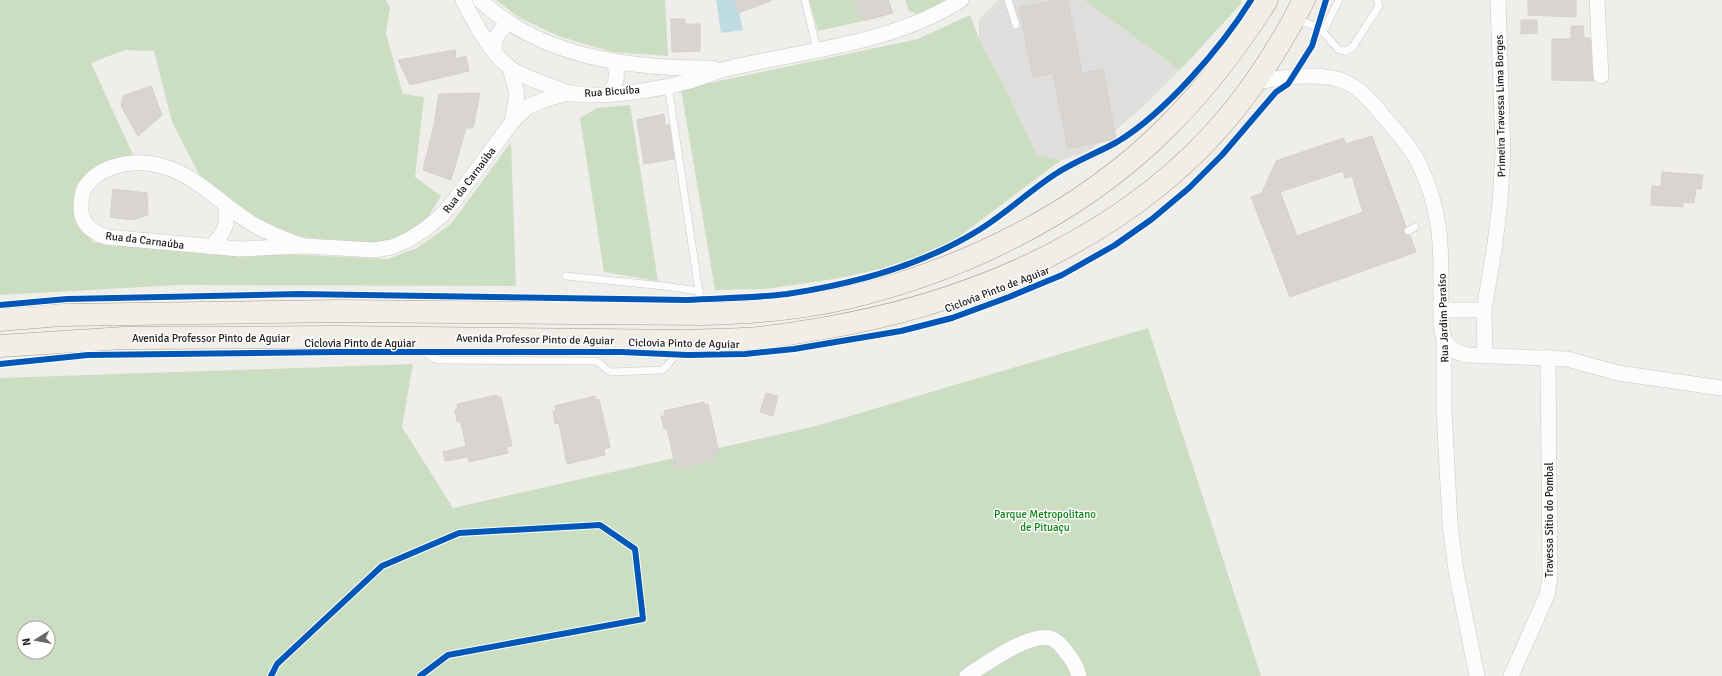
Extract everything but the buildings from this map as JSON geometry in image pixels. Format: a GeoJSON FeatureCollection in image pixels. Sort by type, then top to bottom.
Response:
{"type":"FeatureCollection","features":[{"type":"Feature","properties":{"kind":"main road"},"geometry":{"type":"LineString","coordinates":[[0,320],[61,315],[339,311],[742,313],[789,308],[846,298],[893,286],[939,270],[991,248],[1037,224],[1084,195],[1117,170],[1161,133],[1178,116],[1253,23],[1267,0]]}},
{"type":"Feature","properties":{"kind":"main road","name":"Avenida Professor Pinto de Aguiar"},"geometry":{"type":"LineString","coordinates":[[0,346],[124,338],[412,338],[687,341],[743,339],[792,334],[851,324],[899,313],[948,298],[1000,278],[1052,254],[1102,225],[1140,200],[1204,143],[1232,112],[1255,82],[1299,9]]}},
{"type":"Feature","properties":{"kind":"street","name":"Rua Bicuíba"},"geometry":{"type":"LineString","coordinates":[[462,0],[480,32],[494,51],[510,68],[537,81],[569,92],[609,94],[690,81],[728,68],[817,50],[904,28],[928,19],[961,0]]}},
{"type":"Feature","properties":{"kind":"street","name":"Rua Bicuíba"},"geometry":{"type":"LineString","coordinates":[[480,0],[509,23],[542,42],[588,56],[654,67],[728,68]]}},
{"type":"Feature","properties":{"kind":"street","name":"Primeira Travessa Lima Borges"},"geometry":{"type":"LineString","coordinates":[[1486,355],[1484,310],[1500,203],[1502,152],[1498,0]]}},
{"type":"Feature","properties":{"kind":"street"},"geometry":{"type":"LineString","coordinates":[[1597,0],[1601,76]]}},
{"type":"Feature","properties":{"kind":"street"},"geometry":{"type":"LineString","coordinates":[[494,51],[496,35],[500,29],[509,23]]}},
{"type":"Feature","properties":{"kind":"street"},"geometry":{"type":"LineString","coordinates":[[609,94],[617,77],[617,70],[614,61]]}},
{"type":"Feature","properties":{"kind":"street","name":"Rua da Carnaúba"},"geometry":{"type":"LineString","coordinates":[[510,68],[517,94],[512,122]]}},
{"type":"Feature","properties":{"kind":"street","name":"Rua Jardim Paraíso"},"geometry":{"type":"LineString","coordinates":[[1255,82],[1293,76],[1312,76],[1333,78],[1358,88],[1381,113],[1417,160],[1430,189],[1441,239],[1441,325],[1444,339],[1444,409],[1450,524],[1456,571],[1477,676]]}},
{"type":"Feature","properties":{"kind":"street","name":"Rua da Carnaúba"},"geometry":{"type":"LineString","coordinates":[[304,246],[275,236],[257,226],[198,182],[184,174],[162,166],[134,162],[119,165],[104,171],[93,178],[84,189],[81,201],[81,214],[86,224],[93,232],[106,237],[240,249],[304,246],[374,250],[392,247],[408,240],[441,216],[512,122],[527,107],[569,92]]}},
{"type":"Feature","properties":{"kind":"street"},"geometry":{"type":"LineString","coordinates":[[211,247],[221,236],[225,228],[228,217],[226,204]]}},
{"type":"Feature","properties":{"kind":"street"},"geometry":{"type":"LineString","coordinates":[[1441,310],[1484,310]]}},
{"type":"Feature","properties":{"kind":"street"},"geometry":{"type":"LineString","coordinates":[[1444,339],[1450,348],[1458,354],[1567,359],[1618,373],[1722,388]]}},
{"type":"Feature","properties":{"kind":"street","name":"Travessa Sítio do Pombal"},"geometry":{"type":"LineString","coordinates":[[1511,676],[1547,595],[1550,577],[1548,357]]}},
{"type":"Feature","properties":{"kind":"street"},"geometry":{"type":"LineString","coordinates":[[967,676],[1027,640],[1040,637],[1051,638],[1062,645],[1071,657],[1080,676]]}},
{"type":"Feature","properties":{"kind":"lane"},"geometry":{"type":"LineString","coordinates":[[805,0],[817,50]]}},
{"type":"Feature","properties":{"kind":"lane"},"geometry":{"type":"LineString","coordinates":[[1008,0],[1016,24]]}},
{"type":"Feature","properties":{"kind":"lane"},"geometry":{"type":"LineString","coordinates":[[1323,32],[1339,0]]}},
{"type":"Feature","properties":{"kind":"lane"},"geometry":{"type":"LineString","coordinates":[[1299,9],[1339,50],[1346,51],[1352,48],[1379,6],[1377,0]]}},
{"type":"Feature","properties":{"kind":"lane"},"geometry":{"type":"LineString","coordinates":[[668,85],[703,314]]}},
{"type":"Feature","properties":{"kind":"lane"},"geometry":{"type":"LineString","coordinates":[[1408,230],[1415,227]]}},
{"type":"Feature","properties":{"kind":"lane"},"geometry":{"type":"LineString","coordinates":[[566,276],[699,291]]}},
{"type":"Feature","properties":{"kind":"lane"},"geometry":{"type":"LineString","coordinates":[[412,338],[432,358],[439,360],[595,361],[611,372],[653,372],[662,370],[687,341]]}},
{"type":"Feature","properties":{"kind":"shaded area"},"geometry":{"type":"Polygon","coordinates":[[[998,0],[1084,0],[1180,70],[1151,99],[1112,134],[1085,153],[1061,160],[1037,156],[1005,88],[979,39],[979,19],[998,0]]]}},
{"type":"Feature","properties":{"kind":"green space"},"geometry":{"type":"Polygon","coordinates":[[[0,0],[386,0],[390,8],[386,34],[403,94],[424,97],[415,177],[441,196],[426,220],[385,245],[252,232],[200,176],[172,122],[154,51],[125,50],[91,63],[134,157],[95,171],[75,214],[93,242],[114,246],[388,259],[417,248],[451,224],[511,142],[516,286],[179,285],[0,295],[0,0]]]}},
{"type":"Feature","properties":{"kind":"green space"},"geometry":{"type":"Polygon","coordinates":[[[496,0],[665,0],[668,56],[612,52],[558,36],[518,17],[496,0]]]}},
{"type":"Feature","properties":{"kind":"green space"},"geometry":{"type":"Polygon","coordinates":[[[809,0],[854,0],[863,21],[818,31],[809,0]]]}},
{"type":"Feature","properties":{"kind":"green space"},"geometry":{"type":"Polygon","coordinates":[[[905,0],[960,0],[929,19],[909,11],[905,0]]]}},
{"type":"Feature","properties":{"kind":"green space"},"geometry":{"type":"Polygon","coordinates":[[[1084,0],[1242,0],[1240,5],[1180,70],[1084,0]]]}},
{"type":"Feature","properties":{"kind":"green space"},"geometry":{"type":"Polygon","coordinates":[[[970,15],[979,39],[1005,88],[1037,155],[1061,160],[952,242],[914,258],[876,270],[834,279],[765,289],[715,290],[681,89],[918,39],[970,15]]]}},
{"type":"Feature","properties":{"kind":"green space"},"geometry":{"type":"Polygon","coordinates":[[[630,105],[658,281],[604,272],[580,118],[597,108],[630,105]]]}},
{"type":"Feature","properties":{"kind":"green space","name":"Parque Metropolitano de Pituaçu"},"geometry":{"type":"Polygon","coordinates":[[[1148,328],[1261,676],[0,676],[0,378],[413,364],[402,427],[453,508],[816,426],[1148,328]]]}},
{"type":"Feature","properties":{"kind":"water"},"geometry":{"type":"Polygon","coordinates":[[[716,0],[736,0],[743,30],[721,33],[716,0]]]}},
{"type":"Feature","properties":{"kind":"cycle path"},"geometry":{"type":"LineString","coordinates":[[0,305],[67,299],[299,294],[687,300],[787,294],[862,279],[886,272],[934,254],[957,243],[979,230],[1057,173],[1117,142],[1135,130],[1154,115],[1191,78],[1224,38],[1251,0]]}},
{"type":"Feature","properties":{"kind":"cycle path","name":"Ciclovia Pinto de Aguiar"},"geometry":{"type":"LineString","coordinates":[[0,364],[88,355],[339,352],[621,352],[688,355],[745,354],[794,349],[901,331],[952,318],[1062,275],[1115,245],[1152,219],[1189,188],[1222,155],[1276,92],[1288,84],[1312,46],[1326,0]]}},
{"type":"Feature","properties":{"kind":"cycle path"},"geometry":{"type":"LineString","coordinates":[[271,676],[277,664],[382,566],[459,533],[600,525],[635,549],[643,619],[448,655],[420,676]]}}]}
